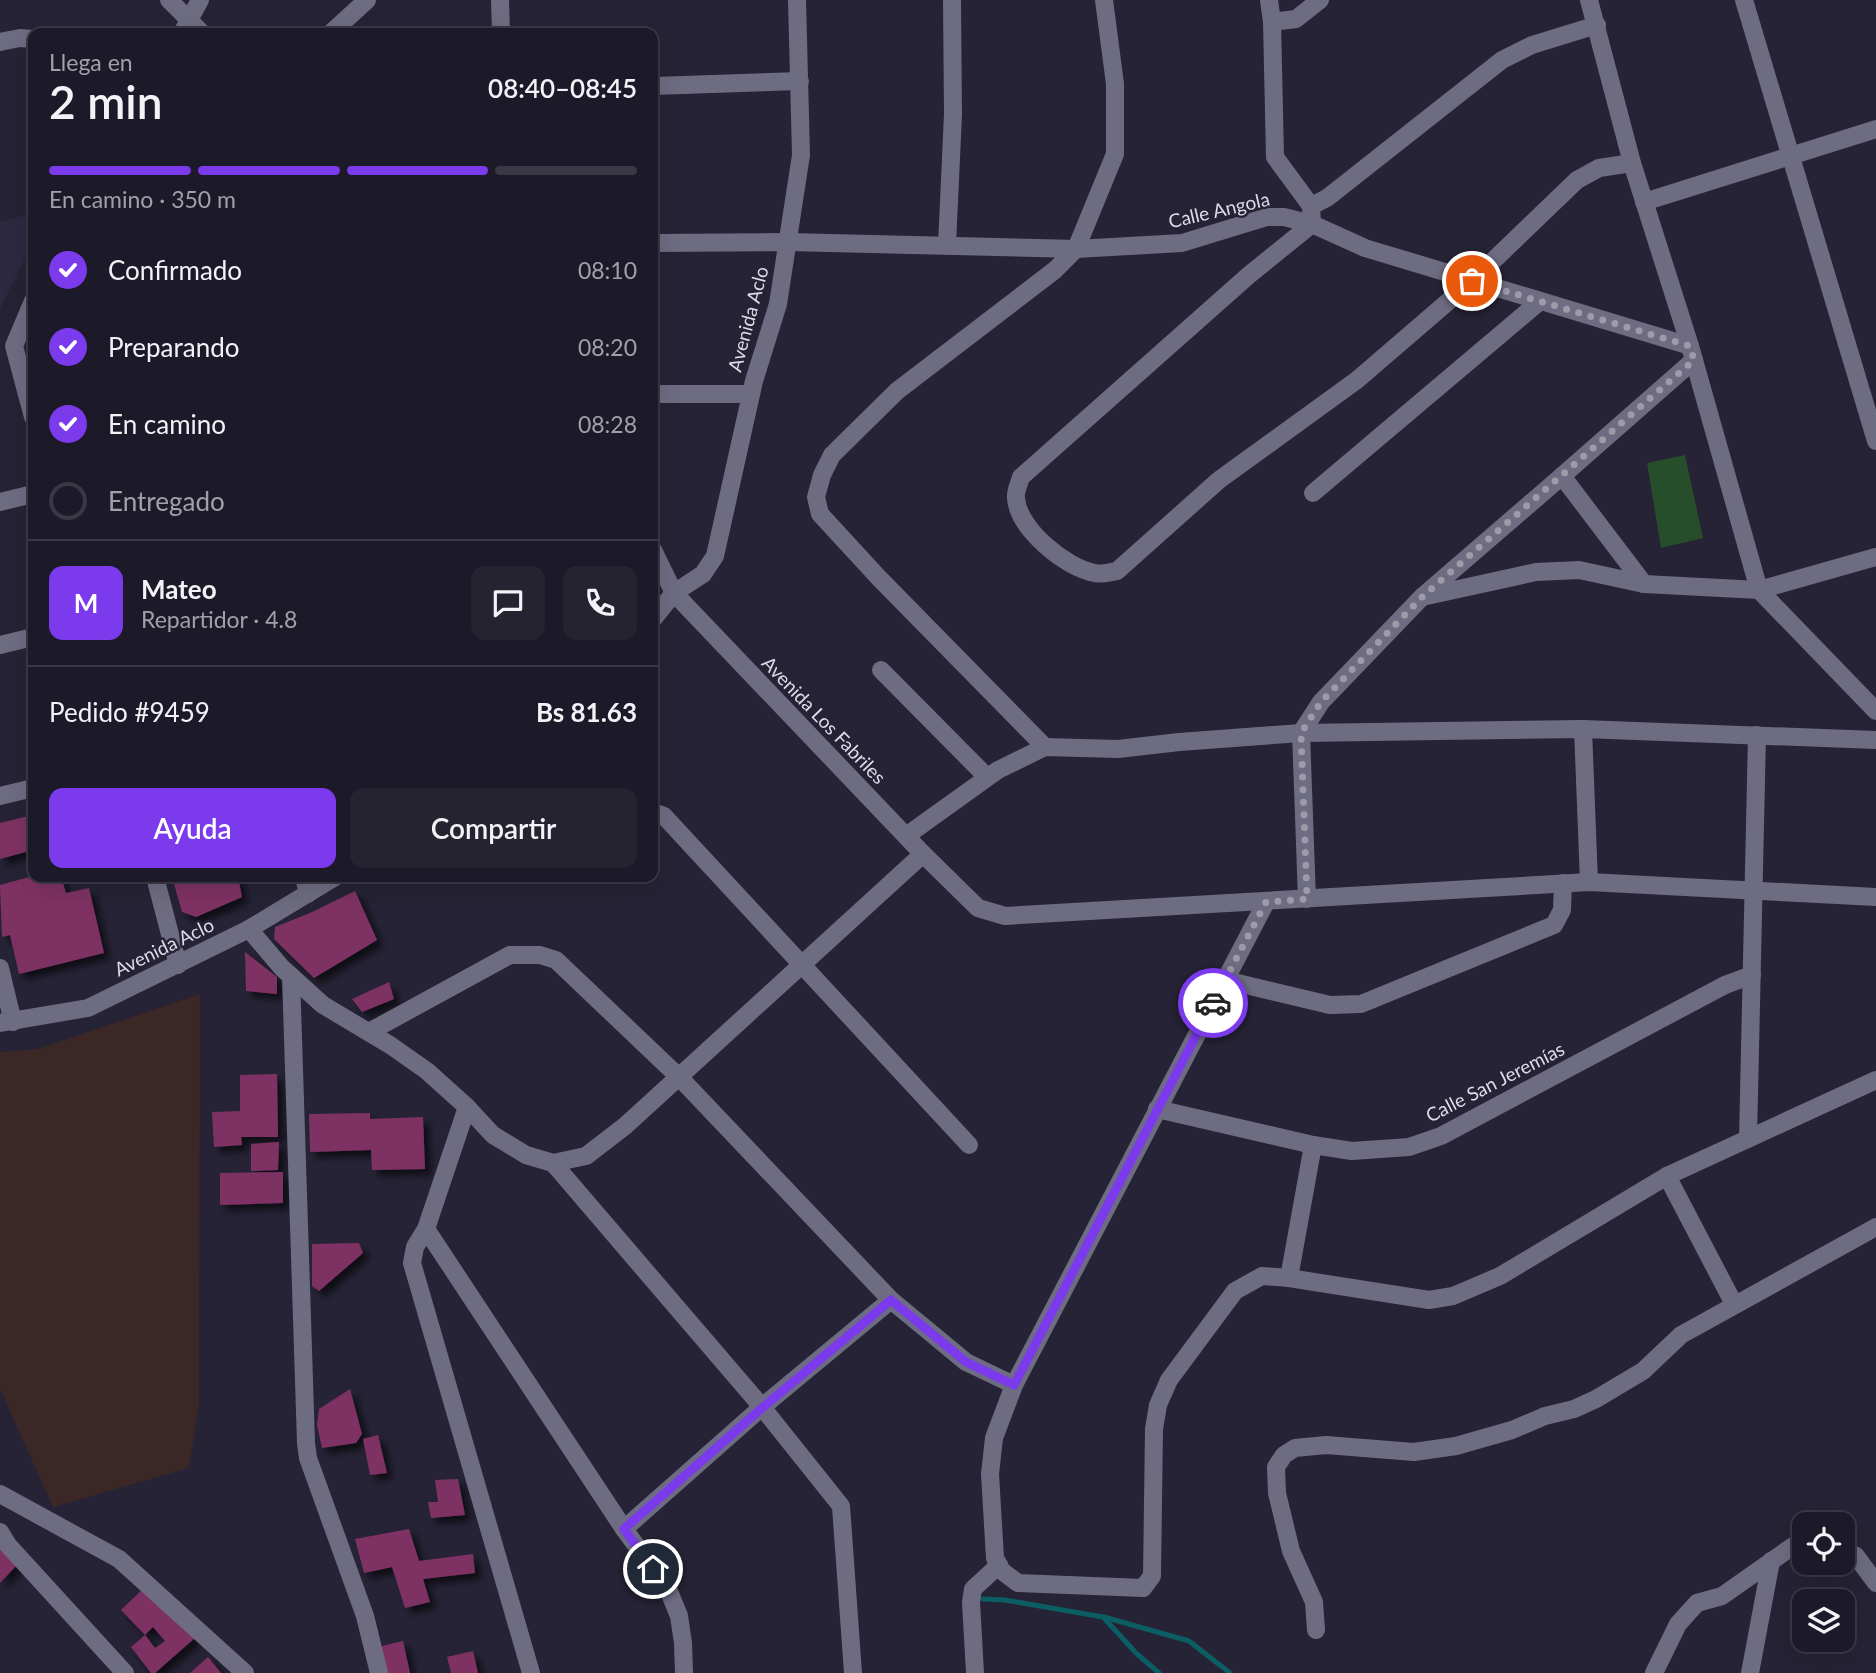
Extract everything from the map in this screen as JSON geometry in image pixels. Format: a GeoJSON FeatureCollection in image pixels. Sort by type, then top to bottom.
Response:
{"type":"FeatureCollection","features":[{"type":"Feature","properties":{"kind":"street"},"geometry":{"type":"LineString","coordinates":[[169,0],[190,28]]}},
{"type":"Feature","properties":{"kind":"street"},"geometry":{"type":"LineString","coordinates":[[191,28],[200,0]]}},
{"type":"Feature","properties":{"kind":"street"},"geometry":{"type":"LineString","coordinates":[[336,28],[366,0]]}},
{"type":"Feature","properties":{"kind":"street"},"geometry":{"type":"LineString","coordinates":[[500,0],[501,28]]}},
{"type":"Feature","properties":{"kind":"street","name":"Avenida Aclo"},"geometry":{"type":"LineString","coordinates":[[658,614],[674,593],[703,574],[715,556],[751,394],[778,304],[801,155],[797,0]]}},
{"type":"Feature","properties":{"kind":"street"},"geometry":{"type":"LineString","coordinates":[[947,244],[953,114],[952,0]]}},
{"type":"Feature","properties":{"kind":"street"},"geometry":{"type":"LineString","coordinates":[[1045,747],[820,514],[816,497],[822,475],[832,455],[897,391],[1055,270],[1076,249],[1115,154],[1115,85],[1104,0]]}},
{"type":"Feature","properties":{"kind":"street"},"geometry":{"type":"LineString","coordinates":[[1269,0],[1272,22],[1275,158],[1311,215]]}},
{"type":"Feature","properties":{"kind":"street"},"geometry":{"type":"LineString","coordinates":[[1272,22],[1296,19],[1321,0]]}},
{"type":"Feature","properties":{"kind":"street"},"geometry":{"type":"LineString","coordinates":[[1589,0],[1632,163],[1692,353],[1759,590],[1876,711]]}},
{"type":"Feature","properties":{"kind":"street"},"geometry":{"type":"LineString","coordinates":[[1744,0],[1876,441]]}},
{"type":"Feature","properties":{"kind":"street"},"geometry":{"type":"LineString","coordinates":[[1597,25],[1532,45],[1502,60],[1327,198],[1249,275],[1021,477],[1015,497],[1021,516],[1043,543],[1068,565],[1097,574],[1117,571],[1219,480],[1357,380],[1472,281],[1577,180],[1599,168],[1632,163]]}},
{"type":"Feature","properties":{"kind":"street"},"geometry":{"type":"LineString","coordinates":[[0,43],[28,39]]}},
{"type":"Feature","properties":{"kind":"street"},"geometry":{"type":"LineString","coordinates":[[658,86],[800,81]]}},
{"type":"Feature","properties":{"kind":"street"},"geometry":{"type":"LineString","coordinates":[[1644,202],[1876,129]]}},
{"type":"Feature","properties":{"kind":"street","name":"Calle Angola"},"geometry":{"type":"LineString","coordinates":[[658,243],[947,244],[1076,249],[1182,243],[1268,218],[1311,215],[1365,248],[1692,353]]}},
{"type":"Feature","properties":{"kind":"street"},"geometry":{"type":"LineString","coordinates":[[1313,493],[1539,302]]}},
{"type":"Feature","properties":{"kind":"street"},"geometry":{"type":"LineString","coordinates":[[28,314],[7,348],[28,404]]}},
{"type":"Feature","properties":{"kind":"street"},"geometry":{"type":"LineString","coordinates":[[1307,899],[1301,733],[1321,702],[1422,597],[1562,476],[1692,353]]}},
{"type":"Feature","properties":{"kind":"street"},"geometry":{"type":"LineString","coordinates":[[658,394],[751,394]]}},
{"type":"Feature","properties":{"kind":"street"},"geometry":{"type":"LineString","coordinates":[[1562,476],[1644,584]]}},
{"type":"Feature","properties":{"kind":"street"},"geometry":{"type":"LineString","coordinates":[[0,502],[28,495]]}},
{"type":"Feature","properties":{"kind":"street"},"geometry":{"type":"LineString","coordinates":[[1422,597],[1536,572],[1579,570],[1644,584],[1759,590],[1876,557]]}},
{"type":"Feature","properties":{"kind":"street","name":"Avenida Los Fabriles"},"geometry":{"type":"LineString","coordinates":[[658,560],[674,593],[923,855],[978,908],[1005,916],[1266,902]]}},
{"type":"Feature","properties":{"kind":"street"},"geometry":{"type":"LineString","coordinates":[[0,645],[28,638]]}},
{"type":"Feature","properties":{"kind":"street"},"geometry":{"type":"LineString","coordinates":[[881,670],[987,777]]}},
{"type":"Feature","properties":{"kind":"street"},"geometry":{"type":"LineString","coordinates":[[906,836],[987,777],[1045,747],[1118,749],[1301,733],[1583,729],[1876,740]]}},
{"type":"Feature","properties":{"kind":"street"},"geometry":{"type":"LineString","coordinates":[[1583,729],[1589,882]]}},
{"type":"Feature","properties":{"kind":"street"},"geometry":{"type":"LineString","coordinates":[[1748,1139],[1757,735]]}},
{"type":"Feature","properties":{"kind":"street"},"geometry":{"type":"LineString","coordinates":[[0,796],[28,789]]}},
{"type":"Feature","properties":{"kind":"street"},"geometry":{"type":"LineString","coordinates":[[658,814],[664,816],[968,1145]]}},
{"type":"Feature","properties":{"kind":"street"},"geometry":{"type":"LineString","coordinates":[[576,1189],[578,1164],[586,1156],[680,1078],[923,855]]}},
{"type":"Feature","properties":{"kind":"street"},"geometry":{"type":"LineString","coordinates":[[156,882],[178,965]]}},
{"type":"Feature","properties":{"kind":"street"},"geometry":{"type":"LineString","coordinates":[[1876,897],[1589,882],[1266,902],[1014,1385],[994,1438],[990,1474],[995,1558],[1002,1571],[1018,1583],[1143,1588],[1152,1576],[1154,1429],[1158,1405],[1169,1380],[1235,1291],[1262,1276],[1429,1300],[1452,1296],[1500,1276],[1667,1176],[1876,1080]]}},
{"type":"Feature","properties":{"kind":"street"},"geometry":{"type":"LineString","coordinates":[[1224,980],[1330,1005],[1361,1004],[1554,925],[1562,910],[1563,883]]}},
{"type":"Feature","properties":{"kind":"street","name":"Avenida Aclo"},"geometry":{"type":"LineString","coordinates":[[7,1023],[88,1008],[249,929],[306,885]]}},
{"type":"Feature","properties":{"kind":"street"},"geometry":{"type":"LineString","coordinates":[[249,929],[291,976],[323,1005],[427,1071],[493,1135],[526,1155],[553,1163],[586,1156]]}},
{"type":"Feature","properties":{"kind":"street"},"geometry":{"type":"LineString","coordinates":[[369,1032],[510,955],[540,955],[556,960],[680,1078],[891,1300],[966,1362],[1014,1385]]}},
{"type":"Feature","properties":{"kind":"street"},"geometry":{"type":"LineString","coordinates":[[0,968],[7,1023]]}},
{"type":"Feature","properties":{"kind":"street","name":"Calle San Jeremías"},"geometry":{"type":"LineString","coordinates":[[1157,1109],[1313,1145],[1352,1151],[1409,1147],[1441,1136],[1725,985],[1752,975]]}},
{"type":"Feature","properties":{"kind":"street"},"geometry":{"type":"LineString","coordinates":[[291,976],[306,1443],[308,1458],[365,1616],[379,1673]]}},
{"type":"Feature","properties":{"kind":"street"},"geometry":{"type":"LineString","coordinates":[[467,1107],[426,1229],[415,1247],[411,1263],[531,1673]]}},
{"type":"Feature","properties":{"kind":"street"},"geometry":{"type":"LineString","coordinates":[[1289,1278],[1313,1145]]}},
{"type":"Feature","properties":{"kind":"street"},"geometry":{"type":"LineString","coordinates":[[553,1163],[762,1408],[841,1506],[853,1673]]}},
{"type":"Feature","properties":{"kind":"street"},"geometry":{"type":"LineString","coordinates":[[1667,1176],[1734,1304]]}},
{"type":"Feature","properties":{"kind":"street"},"geometry":{"type":"LineString","coordinates":[[1316,1630],[1314,1602],[1291,1551],[1277,1493],[1276,1467],[1284,1455],[1295,1448],[1326,1445],[1414,1452],[1456,1446],[1512,1430],[1596,1399],[1643,1371],[1681,1335],[1876,1227]]}},
{"type":"Feature","properties":{"kind":"street"},"geometry":{"type":"LineString","coordinates":[[426,1229],[624,1529],[667,1589],[680,1616],[684,1673]]}},
{"type":"Feature","properties":{"kind":"street"},"geometry":{"type":"LineString","coordinates":[[624,1529],[891,1300]]}},
{"type":"Feature","properties":{"kind":"street"},"geometry":{"type":"LineString","coordinates":[[0,1493],[119,1559],[245,1673]]}},
{"type":"Feature","properties":{"kind":"street"},"geometry":{"type":"LineString","coordinates":[[0,1532],[8,1545],[125,1673]]}},
{"type":"Feature","properties":{"kind":"street"},"geometry":{"type":"LineString","coordinates":[[1654,1673],[1678,1624],[1697,1603],[1722,1596],[1792,1547]]}},
{"type":"Feature","properties":{"kind":"street"},"geometry":{"type":"LineString","coordinates":[[1855,1556],[1876,1583]]}},
{"type":"Feature","properties":{"kind":"street"},"geometry":{"type":"LineString","coordinates":[[1750,1673],[1770,1561]]}},
{"type":"Feature","properties":{"kind":"street"},"geometry":{"type":"LineString","coordinates":[[975,1673],[971,1602],[973,1589],[999,1565]]}},
{"type":"Feature","properties":{"kind":"shaded area"},"geometry":{"type":"Polygon","coordinates":[[[28,214],[28,252],[0,309],[0,222],[28,214]]]}},
{"type":"Feature","properties":{"kind":"shaded area"},"geometry":{"type":"Polygon","coordinates":[[[200,994],[199,1404],[189,1468],[53,1507],[0,1389],[0,1052],[38,1049],[200,994]]]}},
{"type":"Feature","properties":{"kind":"green space"},"geometry":{"type":"Polygon","coordinates":[[[1685,455],[1703,538],[1661,548],[1647,463],[1685,455]]]}},
{"type":"Feature","properties":{"kind":"building"},"geometry":{"type":"Polygon","coordinates":[[[28,816],[28,851],[0,859],[0,823],[28,816]]]}},
{"type":"Feature","properties":{"kind":"building"},"geometry":{"type":"Polygon","coordinates":[[[28,877],[28,882],[63,882],[66,893],[89,888],[104,953],[19,974],[10,935],[2,937],[0,885],[28,877]]]}},
{"type":"Feature","properties":{"kind":"building"},"geometry":{"type":"Polygon","coordinates":[[[173,882],[239,882],[242,897],[196,917],[182,912],[173,882]]]}},
{"type":"Feature","properties":{"kind":"building"},"geometry":{"type":"Polygon","coordinates":[[[355,891],[377,940],[314,978],[274,939],[275,927],[355,891]]]}},
{"type":"Feature","properties":{"kind":"building"},"geometry":{"type":"Polygon","coordinates":[[[245,952],[277,977],[277,994],[246,991],[245,952]]]}},
{"type":"Feature","properties":{"kind":"building"},"geometry":{"type":"Polygon","coordinates":[[[389,982],[394,999],[362,1012],[352,999],[389,982]]]}},
{"type":"Feature","properties":{"kind":"building"},"geometry":{"type":"Polygon","coordinates":[[[277,1074],[278,1137],[241,1137],[242,1145],[214,1147],[212,1112],[240,1111],[240,1075],[277,1074]]]}},
{"type":"Feature","properties":{"kind":"building"},"geometry":{"type":"Polygon","coordinates":[[[370,1113],[370,1119],[423,1117],[425,1169],[372,1170],[371,1150],[310,1152],[309,1114],[370,1113]]]}},
{"type":"Feature","properties":{"kind":"building"},"geometry":{"type":"Polygon","coordinates":[[[279,1142],[278,1170],[251,1171],[251,1144],[279,1142]]]}},
{"type":"Feature","properties":{"kind":"building"},"geometry":{"type":"Polygon","coordinates":[[[283,1172],[283,1203],[220,1205],[220,1173],[283,1172]]]}},
{"type":"Feature","properties":{"kind":"building"},"geometry":{"type":"Polygon","coordinates":[[[359,1243],[363,1253],[319,1291],[312,1286],[312,1244],[359,1243]]]}},
{"type":"Feature","properties":{"kind":"building"},"geometry":{"type":"Polygon","coordinates":[[[350,1389],[362,1434],[356,1443],[322,1448],[317,1425],[319,1409],[350,1389]]]}},
{"type":"Feature","properties":{"kind":"building"},"geometry":{"type":"Polygon","coordinates":[[[378,1435],[387,1473],[370,1475],[363,1439],[378,1435]]]}},
{"type":"Feature","properties":{"kind":"building"},"geometry":{"type":"Polygon","coordinates":[[[458,1479],[465,1515],[431,1518],[428,1502],[438,1502],[435,1480],[458,1479]]]}},
{"type":"Feature","properties":{"kind":"building"},"geometry":{"type":"Polygon","coordinates":[[[409,1529],[419,1561],[473,1554],[475,1573],[423,1579],[430,1602],[405,1608],[392,1567],[364,1573],[355,1539],[409,1529]]]}},
{"type":"Feature","properties":{"kind":"building"},"geometry":{"type":"Polygon","coordinates":[[[0,1549],[17,1565],[0,1583],[0,1549]]]}},
{"type":"Feature","properties":{"kind":"building"},"geometry":{"type":"Polygon","coordinates":[[[146,1586],[196,1637],[155,1673],[151,1673],[131,1647],[145,1635],[121,1610],[146,1586]],[[153,1627],[145,1635],[155,1648],[165,1641],[153,1627]]]}},
{"type":"Feature","properties":{"kind":"building"},"geometry":{"type":"Polygon","coordinates":[[[403,1641],[410,1673],[385,1673],[378,1647],[403,1641]]]}},
{"type":"Feature","properties":{"kind":"building"},"geometry":{"type":"Polygon","coordinates":[[[473,1651],[478,1673],[451,1673],[447,1657],[473,1651]]]}},
{"type":"Feature","properties":{"kind":"building"},"geometry":{"type":"Polygon","coordinates":[[[208,1657],[221,1673],[190,1673],[208,1657]]]}},
{"type":"Feature","properties":{"kind":"waterway"},"geometry":{"type":"LineString","coordinates":[[983,1599],[1005,1600],[1103,1617],[1136,1653],[1159,1673]]}},
{"type":"Feature","properties":{"kind":"waterway"},"geometry":{"type":"LineString","coordinates":[[1104,1617],[1189,1641],[1230,1673]]}},
{"type":"Feature","properties":{"kind":"way so far"},"geometry":{"type":"LineString","coordinates":[[1213,1003],[1266,902],[1307,899],[1301,733],[1321,702],[1422,597],[1694,360],[1690,346],[1472,281]]}},
{"type":"Feature","properties":{"kind":"route"},"geometry":{"type":"LineString","coordinates":[[653,1569],[624,1529],[891,1300],[966,1362],[1014,1385],[1213,1003]]}}]}
